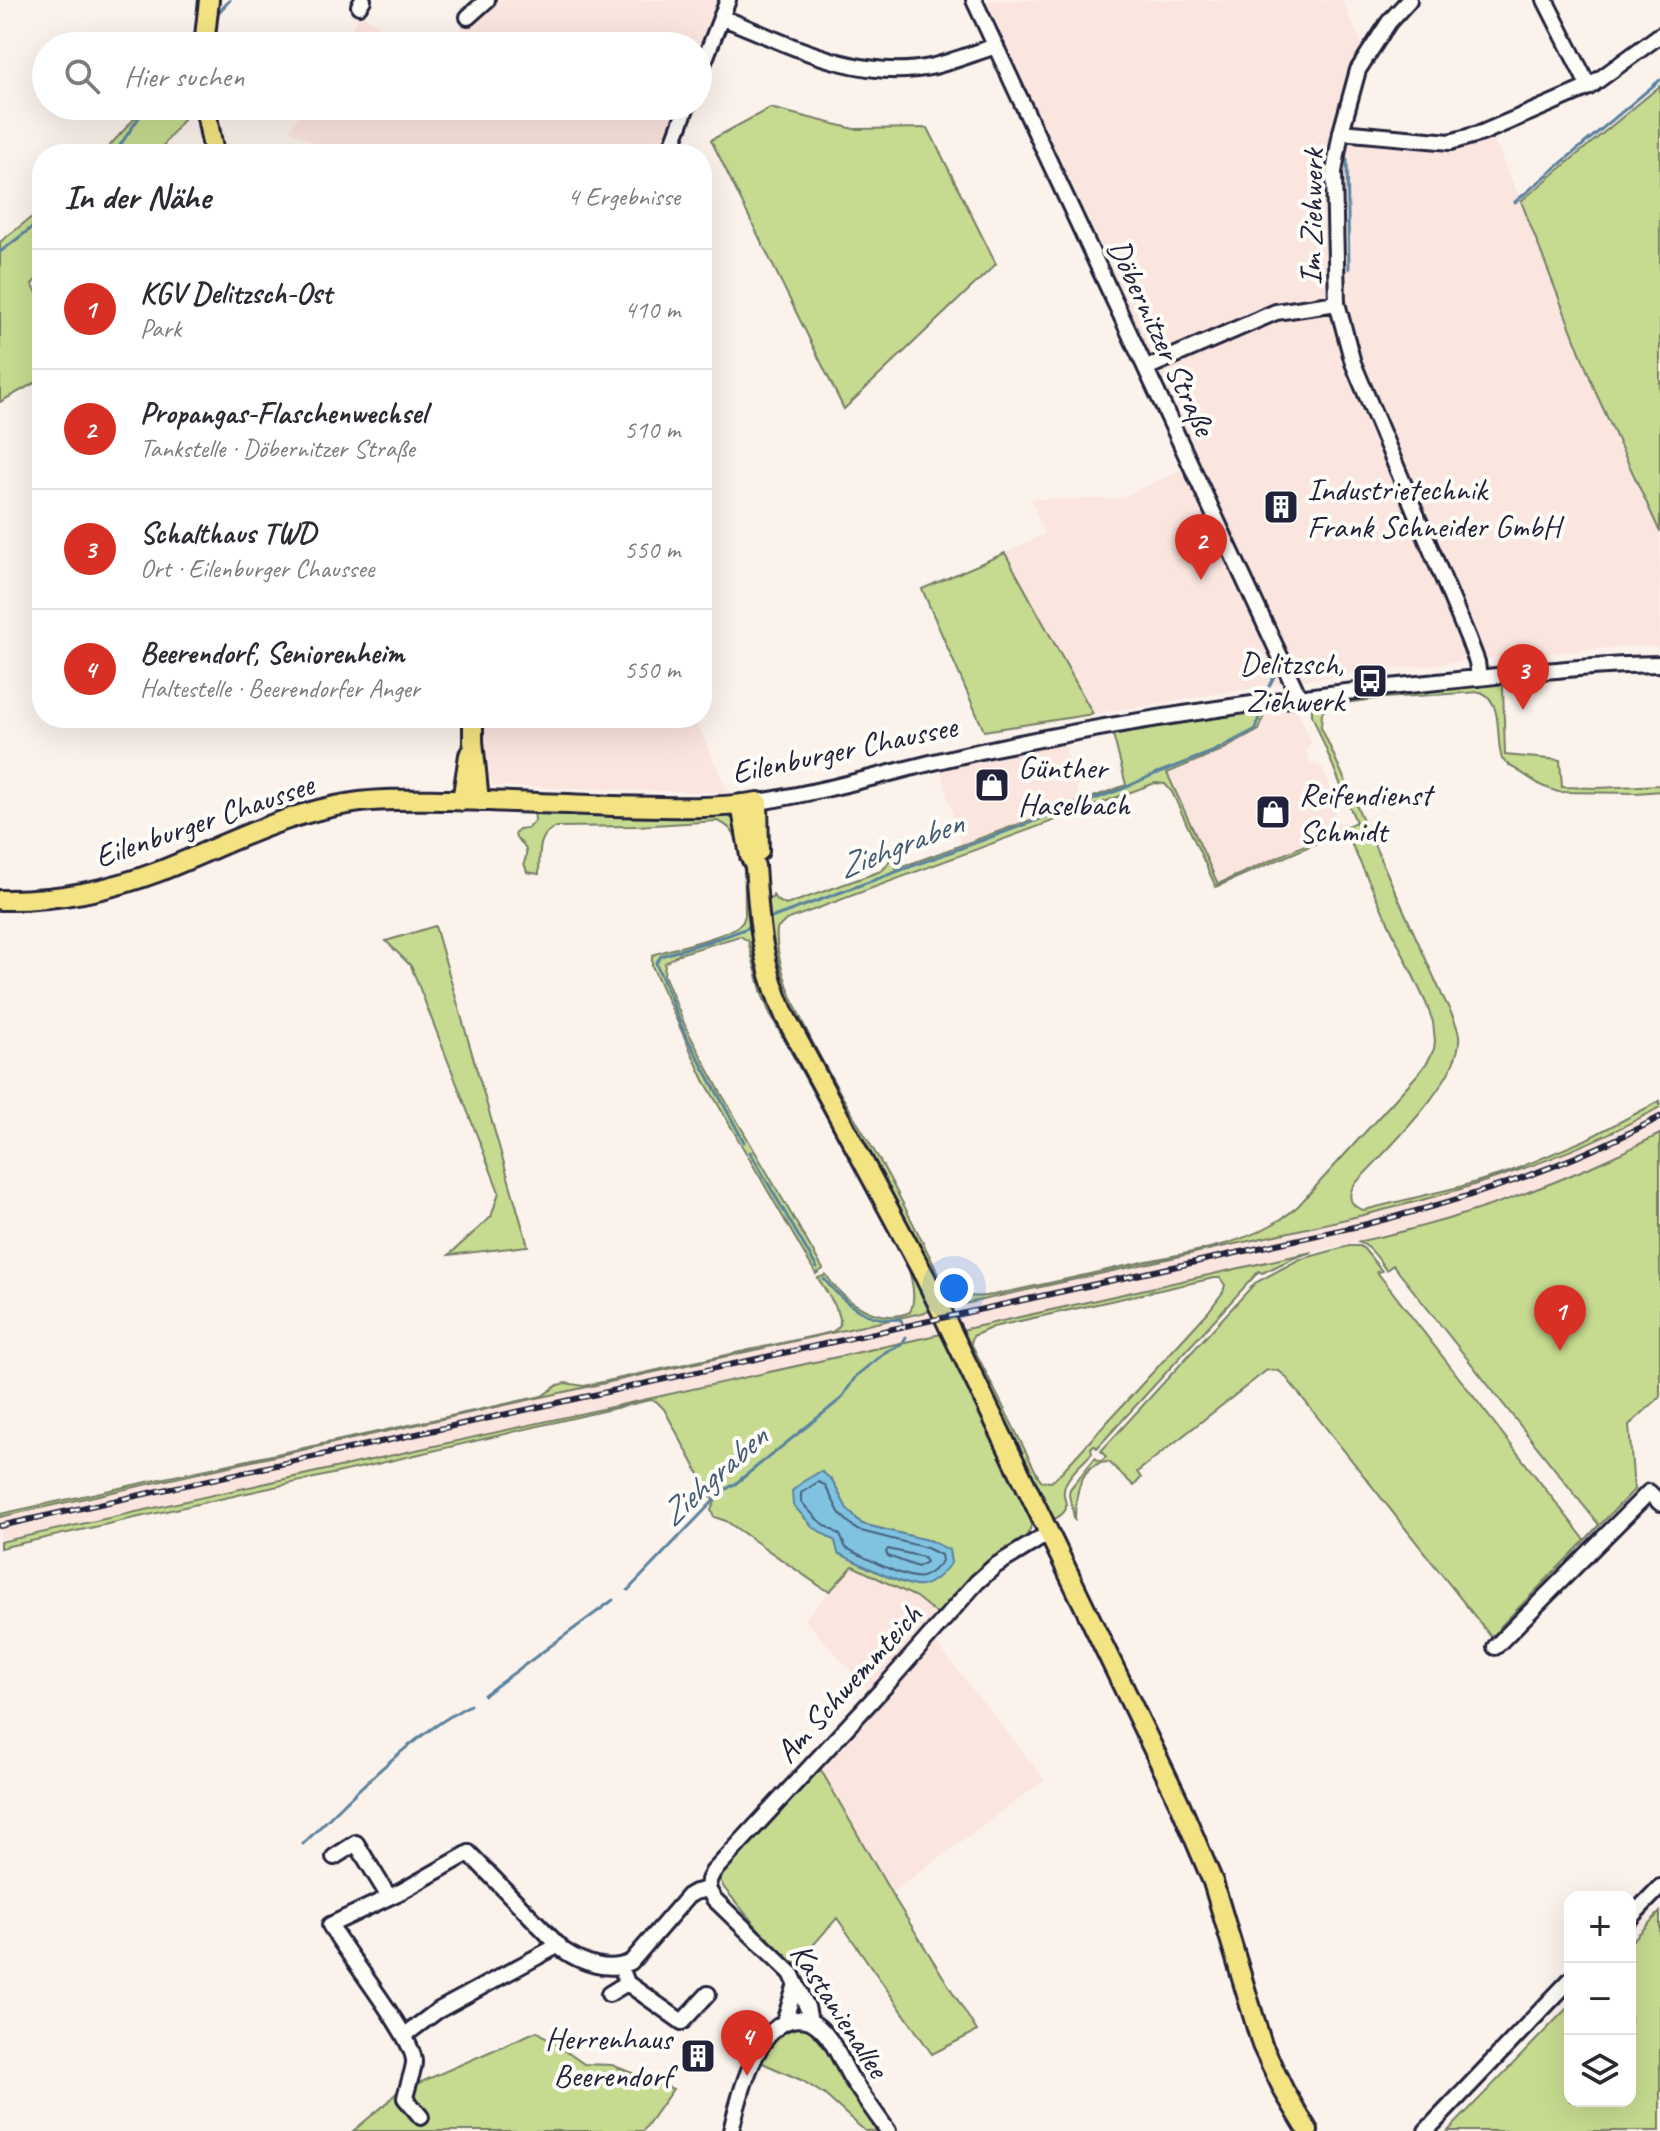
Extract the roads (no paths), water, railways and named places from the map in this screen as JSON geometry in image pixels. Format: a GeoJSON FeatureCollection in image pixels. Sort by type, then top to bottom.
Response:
{"type":"FeatureCollection","features":[{"type":"Feature","properties":{"kind":"main road"},"geometry":{"type":"LineString","coordinates":[[206,32],[209,0]]}},
{"type":"Feature","properties":{"kind":"main road"},"geometry":{"type":"LineString","coordinates":[[208,120],[212,144]]}},
{"type":"Feature","properties":{"kind":"main road"},"geometry":{"type":"LineString","coordinates":[[471,801],[473,728]]}},
{"type":"Feature","properties":{"kind":"main road","name":"Eilenburger Chaussee"},"geometry":{"type":"LineString","coordinates":[[0,900],[87,892],[134,880],[276,821],[321,809],[366,802],[471,801],[684,808],[749,803]]}},
{"type":"Feature","properties":{"kind":"main road"},"geometry":{"type":"LineString","coordinates":[[749,803],[759,854],[755,866],[761,940],[769,975],[785,1016],[925,1277],[1199,1845],[1262,2045],[1308,2131]]}},
{"type":"Feature","properties":{"kind":"street"},"geometry":{"type":"LineString","coordinates":[[468,17],[487,0]]}},
{"type":"Feature","properties":{"kind":"street"},"geometry":{"type":"LineString","coordinates":[[712,40],[728,0]]}},
{"type":"Feature","properties":{"kind":"street","name":"Döbernitzer Straße"},"geometry":{"type":"LineString","coordinates":[[974,0],[1299,697]]}},
{"type":"Feature","properties":{"kind":"street","name":"Im Ziehwerk"},"geometry":{"type":"LineString","coordinates":[[1409,0],[1389,22],[1358,70],[1341,132],[1334,172],[1337,303],[1353,363],[1468,638],[1479,678]]}},
{"type":"Feature","properties":{"kind":"street"},"geometry":{"type":"LineString","coordinates":[[1545,0],[1589,87]]}},
{"type":"Feature","properties":{"kind":"street"},"geometry":{"type":"LineString","coordinates":[[721,17],[821,57],[882,70],[929,67],[996,46]]}},
{"type":"Feature","properties":{"kind":"street","name":"Im Ziehwerk"},"geometry":{"type":"LineString","coordinates":[[1341,132],[1450,142],[1482,133],[1589,87],[1660,35]]}},
{"type":"Feature","properties":{"kind":"street"},"geometry":{"type":"LineString","coordinates":[[673,144],[682,120]]}},
{"type":"Feature","properties":{"kind":"street","name":"Im Ziehwerk"},"geometry":{"type":"LineString","coordinates":[[1146,368],[1276,312],[1337,303]]}},
{"type":"Feature","properties":{"kind":"street","name":"Eilenburger Chaussee"},"geometry":{"type":"LineString","coordinates":[[749,803],[802,794],[1002,746],[1198,710],[1575,668],[1660,664]]}},
{"type":"Feature","properties":{"kind":"street"},"geometry":{"type":"LineString","coordinates":[[1495,1647],[1649,1492],[1660,1503]]}},
{"type":"Feature","properties":{"kind":"street","name":"Am Schwemmteich"},"geometry":{"type":"LineString","coordinates":[[708,1889],[713,1872],[977,1582],[995,1566],[1049,1533]]}},
{"type":"Feature","properties":{"kind":"street"},"geometry":{"type":"LineString","coordinates":[[334,1857],[356,1843],[389,1897]]}},
{"type":"Feature","properties":{"kind":"street"},"geometry":{"type":"LineString","coordinates":[[421,2117],[405,2098],[415,2061],[406,2037],[330,1925],[469,1853],[559,1945],[578,1960],[621,1967],[631,1962],[688,1896],[708,1889]]}},
{"type":"Feature","properties":{"kind":"street"},"geometry":{"type":"LineString","coordinates":[[1636,1912],[1660,1887]]}},
{"type":"Feature","properties":{"kind":"street","name":"Kastanienallee"},"geometry":{"type":"LineString","coordinates":[[708,1889],[714,1899],[791,1973],[810,2021],[819,2025],[888,2131]]}},
{"type":"Feature","properties":{"kind":"street"},"geometry":{"type":"LineString","coordinates":[[406,2037],[437,2011],[559,1945]]}},
{"type":"Feature","properties":{"kind":"street"},"geometry":{"type":"LineString","coordinates":[[621,1967],[627,1983],[682,2022],[708,1994]]}},
{"type":"Feature","properties":{"kind":"street"},"geometry":{"type":"LineString","coordinates":[[609,1994],[627,1983]]}},
{"type":"Feature","properties":{"kind":"street"},"geometry":{"type":"LineString","coordinates":[[784,2022],[796,1984]]}},
{"type":"Feature","properties":{"kind":"street"},"geometry":{"type":"LineString","coordinates":[[1426,2131],[1564,1986]]}},
{"type":"Feature","properties":{"kind":"street"},"geometry":{"type":"LineString","coordinates":[[731,2131],[752,2061],[765,2042],[784,2022],[803,2018],[810,2021]]}},
{"type":"Feature","properties":{"kind":"water"},"geometry":{"type":"Polygon","coordinates":[[[821,1471],[832,1480],[847,1509],[862,1524],[931,1541],[949,1550],[951,1563],[930,1583],[914,1586],[838,1553],[835,1541],[813,1527],[793,1505],[792,1491],[821,1471]]]}},
{"type":"Feature","properties":{"kind":"waterway"},"geometry":{"type":"LineString","coordinates":[[218,13],[230,0]]}},
{"type":"Feature","properties":{"kind":"waterway","name":"Ziehgraben"},"geometry":{"type":"LineString","coordinates":[[1515,202],[1660,80]]}},
{"type":"Feature","properties":{"kind":"waterway"},"geometry":{"type":"LineString","coordinates":[[121,144],[137,120]]}},
{"type":"Feature","properties":{"kind":"waterway"},"geometry":{"type":"LineString","coordinates":[[1347,160],[1349,269]]}},
{"type":"Feature","properties":{"kind":"waterway"},"geometry":{"type":"LineString","coordinates":[[0,252],[32,228]]}},
{"type":"Feature","properties":{"kind":"waterway","name":"Ziehgraben"},"geometry":{"type":"LineString","coordinates":[[1269,686],[1277,671]]}},
{"type":"Feature","properties":{"kind":"waterway","name":"Ziehgraben"},"geometry":{"type":"LineString","coordinates":[[768,919],[1122,789],[1212,752],[1256,729],[1260,713]]}},
{"type":"Feature","properties":{"kind":"waterway","name":"Ziehgraben"},"geometry":{"type":"LineString","coordinates":[[744,1142],[684,1032],[656,963],[661,956],[750,927]]}},
{"type":"Feature","properties":{"kind":"waterway","name":"Ziehgraben"},"geometry":{"type":"LineString","coordinates":[[750,1152],[817,1268]]}},
{"type":"Feature","properties":{"kind":"waterway","name":"Ziehgraben"},"geometry":{"type":"LineString","coordinates":[[824,1279],[857,1310],[877,1318],[900,1319],[902,1322]]}},
{"type":"Feature","properties":{"kind":"waterway","name":"Ziehgraben"},"geometry":{"type":"LineString","coordinates":[[628,1590],[723,1491],[841,1399],[856,1376],[887,1351],[902,1344],[906,1337]]}},
{"type":"Feature","properties":{"kind":"waterway","name":"Ziehgraben"},"geometry":{"type":"LineString","coordinates":[[484,1695],[613,1600]]}},
{"type":"Feature","properties":{"kind":"waterway","name":"Ziehgraben"},"geometry":{"type":"LineString","coordinates":[[303,1844],[403,1750],[470,1705]]}},
{"type":"Feature","properties":{"kind":"railway"},"geometry":{"type":"LineString","coordinates":[[0,1526],[1363,1225],[1440,1204],[1552,1167],[1660,1117]]}},
{"type":"Feature","properties":{"kind":"place","name":"Industrietechnik Frank Schneider GmbH"},"geometry":{"type":"Point","coordinates":[1281,507]}},
{"type":"Feature","properties":{"kind":"place","name":"Propangas-Flaschenwechsel"},"geometry":{"type":"Point","coordinates":[1201,580]}},
{"type":"Feature","properties":{"kind":"place","name":"Delitzsch, Ziehwerk"},"geometry":{"type":"Point","coordinates":[1370,681]}},
{"type":"Feature","properties":{"kind":"place","name":"Schalthaus TWD"},"geometry":{"type":"Point","coordinates":[1523,710]}},
{"type":"Feature","properties":{"kind":"place","name":"Günther Haselbach"},"geometry":{"type":"Point","coordinates":[992,785]}},
{"type":"Feature","properties":{"kind":"place","name":"Reifendienst Schmidt"},"geometry":{"type":"Point","coordinates":[1273,812]}},
{"type":"Feature","properties":{"kind":"place","name":"KGV Delitzsch-Ost"},"geometry":{"type":"Point","coordinates":[1560,1351]}},
{"type":"Feature","properties":{"kind":"place","name":"Herrenhaus Beerendorf"},"geometry":{"type":"Point","coordinates":[698,2056]}},
{"type":"Feature","properties":{"kind":"place","name":"Beerendorf, Seniorenheim"},"geometry":{"type":"Point","coordinates":[747,2076]}}]}
